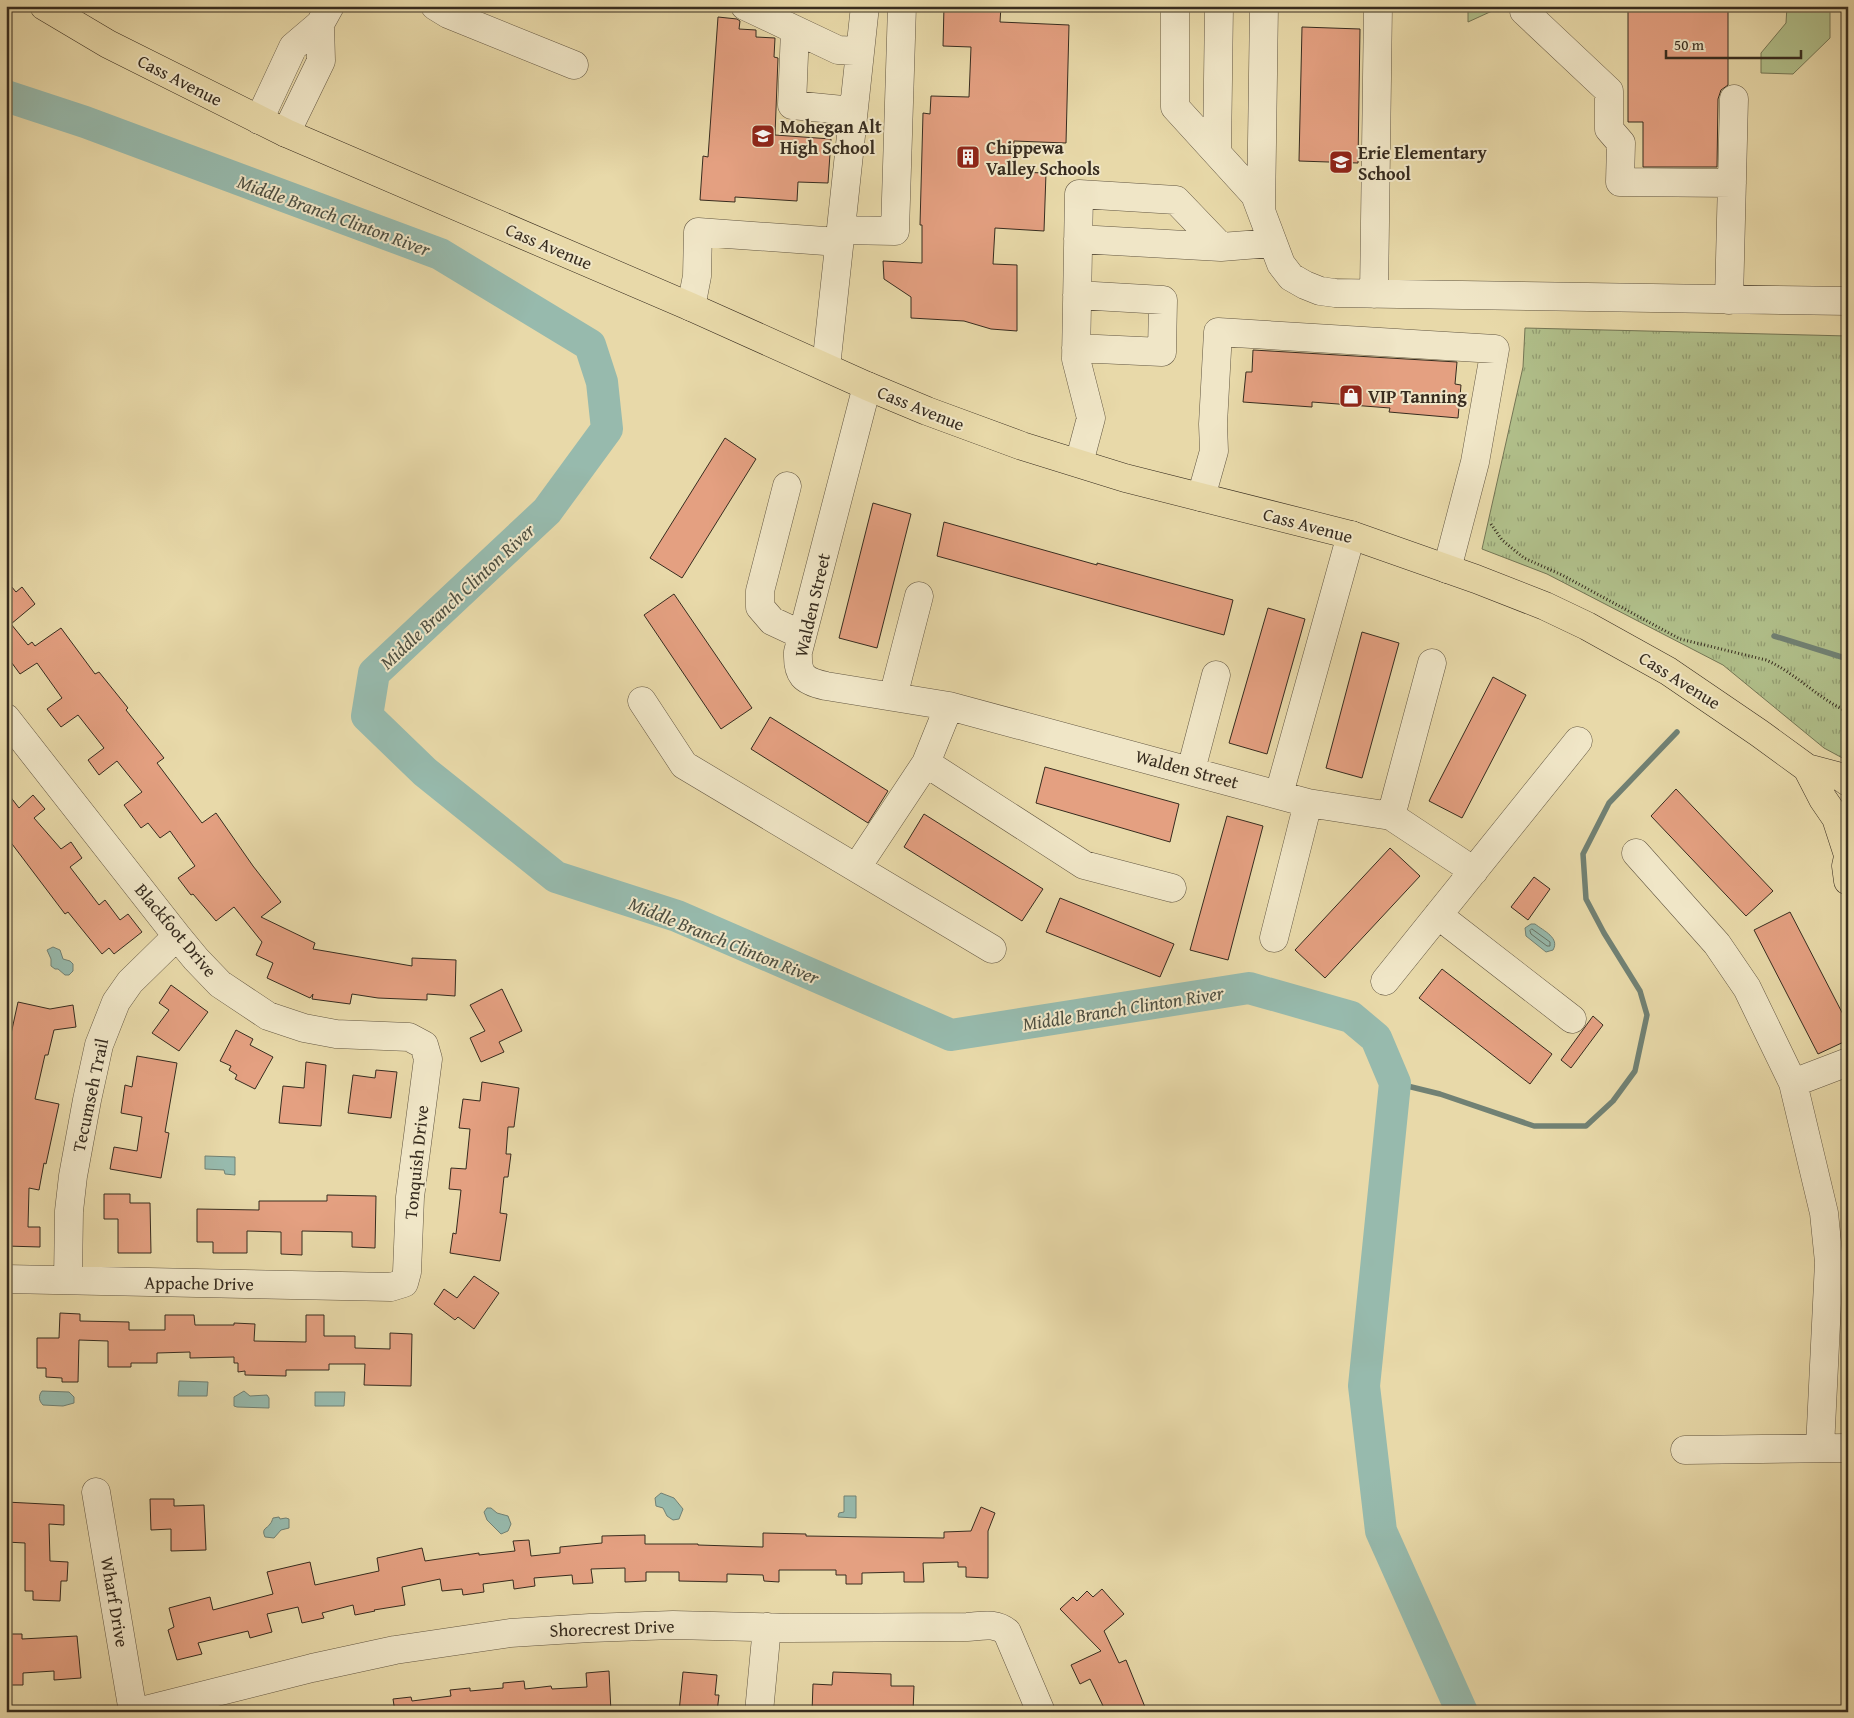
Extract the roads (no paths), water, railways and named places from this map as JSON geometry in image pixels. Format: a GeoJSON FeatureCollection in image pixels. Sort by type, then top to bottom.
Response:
{"type":"FeatureCollection","features":[{"type":"Feature","properties":{"kind":"main road","name":"Cass Avenue"},"geometry":{"type":"LineString","coordinates":[[44,6],[108,44],[286,133],[691,307],[867,386],[979,431],[1125,478],[1351,535],[1545,606],[1625,646],[1668,671],[1807,768],[1842,777],[1848,782]]}},
{"type":"Feature","properties":{"kind":"main road","name":"Cass Avenue"},"geometry":{"type":"LineString","coordinates":[[1807,768],[1823,799],[1836,818],[1848,856],[1846,866],[1848,881]]}},
{"type":"Feature","properties":{"kind":"street"},"geometry":{"type":"LineString","coordinates":[[435,6],[448,14],[574,64]]}},
{"type":"Feature","properties":{"kind":"street"},"geometry":{"type":"LineString","coordinates":[[745,6],[838,50],[860,51]]}},
{"type":"Feature","properties":{"kind":"street"},"geometry":{"type":"LineString","coordinates":[[691,307],[697,276],[698,232],[840,236],[895,231],[902,6]]}},
{"type":"Feature","properties":{"kind":"street"},"geometry":{"type":"LineString","coordinates":[[1175,6],[1176,106],[1255,196],[1281,264],[1291,277],[1305,286],[1335,293],[1848,301]]}},
{"type":"Feature","properties":{"kind":"street"},"geometry":{"type":"LineString","coordinates":[[1217,153],[1218,6]]}},
{"type":"Feature","properties":{"kind":"street"},"geometry":{"type":"LineString","coordinates":[[1261,212],[1264,6]]}},
{"type":"Feature","properties":{"kind":"street"},"geometry":{"type":"LineString","coordinates":[[1374,294],[1378,6]]}},
{"type":"Feature","properties":{"kind":"street"},"geometry":{"type":"LineString","coordinates":[[1524,6],[1524,11],[1609,91],[1609,130],[1621,142],[1620,182],[1732,183]]}},
{"type":"Feature","properties":{"kind":"street"},"geometry":{"type":"LineString","coordinates":[[826,367],[860,51],[863,7]]}},
{"type":"Feature","properties":{"kind":"street"},"geometry":{"type":"LineString","coordinates":[[259,120],[293,47],[325,15]]}},
{"type":"Feature","properties":{"kind":"street"},"geometry":{"type":"LineString","coordinates":[[286,133],[321,61],[325,15]]}},
{"type":"Feature","properties":{"kind":"street"},"geometry":{"type":"LineString","coordinates":[[795,30],[792,106],[853,111]]}},
{"type":"Feature","properties":{"kind":"street"},"geometry":{"type":"LineString","coordinates":[[1729,300],[1734,99]]}},
{"type":"Feature","properties":{"kind":"street"},"geometry":{"type":"LineString","coordinates":[[1078,463],[1091,418],[1076,359],[1079,194],[1176,200],[1221,247]]}},
{"type":"Feature","properties":{"kind":"street"},"geometry":{"type":"LineString","coordinates":[[1078,238],[1221,247],[1273,243]]}},
{"type":"Feature","properties":{"kind":"street"},"geometry":{"type":"LineString","coordinates":[[1076,348],[1162,352],[1163,300],[1077,295]]}},
{"type":"Feature","properties":{"kind":"street"},"geometry":{"type":"LineString","coordinates":[[1201,497],[1214,451],[1213,424],[1218,332],[1495,349],[1475,462],[1447,569]]}},
{"type":"Feature","properties":{"kind":"street","name":"Walden Street"},"geometry":{"type":"LineString","coordinates":[[867,386],[798,652],[798,666],[803,677],[814,683],[826,686],[950,706],[1308,803],[1391,816],[1474,870]]}},
{"type":"Feature","properties":{"kind":"street"},"geometry":{"type":"LineString","coordinates":[[787,486],[760,591],[760,607],[772,621],[802,635]]}},
{"type":"Feature","properties":{"kind":"street"},"geometry":{"type":"LineString","coordinates":[[1279,794],[1351,535]]}},
{"type":"Feature","properties":{"kind":"street"},"geometry":{"type":"LineString","coordinates":[[893,697],[919,596]]}},
{"type":"Feature","properties":{"kind":"street"},"geometry":{"type":"LineString","coordinates":[[1391,816],[1432,663]]}},
{"type":"Feature","properties":{"kind":"street"},"geometry":{"type":"LineString","coordinates":[[1191,770],[1216,675]]}},
{"type":"Feature","properties":{"kind":"street"},"geometry":{"type":"LineString","coordinates":[[642,701],[684,765],[857,867],[992,950]]}},
{"type":"Feature","properties":{"kind":"street"},"geometry":{"type":"LineString","coordinates":[[857,867],[926,763],[950,706]]}},
{"type":"Feature","properties":{"kind":"street","name":"Blackfoot Drive"},"geometry":{"type":"LineString","coordinates":[[6,718],[177,936],[220,984],[268,1016],[304,1028],[336,1034],[409,1037]]}},
{"type":"Feature","properties":{"kind":"street"},"geometry":{"type":"LineString","coordinates":[[1385,981],[1578,741]]}},
{"type":"Feature","properties":{"kind":"street"},"geometry":{"type":"LineString","coordinates":[[926,763],[1084,865],[1172,888]]}},
{"type":"Feature","properties":{"kind":"street"},"geometry":{"type":"LineString","coordinates":[[1274,938],[1308,803]]}},
{"type":"Feature","properties":{"kind":"street"},"geometry":{"type":"LineString","coordinates":[[1636,852],[1717,944],[1746,988],[1793,1083],[1824,1213],[1829,1262],[1820,1448]]}},
{"type":"Feature","properties":{"kind":"street"},"geometry":{"type":"LineString","coordinates":[[1438,915],[1572,1019]]}},
{"type":"Feature","properties":{"kind":"street","name":"Tecumseh Trail"},"geometry":{"type":"LineString","coordinates":[[68,1280],[73,1176],[99,1045],[116,1002],[130,982],[177,936]]}},
{"type":"Feature","properties":{"kind":"street","name":"Tonquish Drive"},"geometry":{"type":"LineString","coordinates":[[391,1287],[404,1283],[407,1272],[410,1197],[428,1060],[424,1045],[409,1037]]}},
{"type":"Feature","properties":{"kind":"street"},"geometry":{"type":"LineString","coordinates":[[1793,1083],[1848,1062]]}},
{"type":"Feature","properties":{"kind":"street","name":"Appache Drive"},"geometry":{"type":"LineString","coordinates":[[6,1279],[391,1287]]}},
{"type":"Feature","properties":{"kind":"street"},"geometry":{"type":"LineString","coordinates":[[1685,1450],[1848,1448]]}},
{"type":"Feature","properties":{"kind":"street","name":"Wharf Drive"},"geometry":{"type":"LineString","coordinates":[[96,1492],[133,1712]]}},
{"type":"Feature","properties":{"kind":"street","name":"Shorecrest Drive"},"geometry":{"type":"LineString","coordinates":[[137,1712],[312,1668],[395,1650],[510,1633],[673,1625],[767,1627],[1000,1626],[1007,1632],[1042,1712]]}},
{"type":"Feature","properties":{"kind":"street"},"geometry":{"type":"LineString","coordinates":[[759,1712],[767,1627]]}},
{"type":"Feature","properties":{"kind":"water"},"geometry":{"type":"Polygon","coordinates":[[[1535,924],[1553,938],[1555,946],[1553,950],[1546,952],[1526,936],[1525,928],[1535,924]]]}},
{"type":"Feature","properties":{"kind":"water"},"geometry":{"type":"Polygon","coordinates":[[[53,947],[60,950],[63,959],[73,964],[73,971],[69,975],[65,975],[51,966],[51,959],[47,950],[53,947]]]}},
{"type":"Feature","properties":{"kind":"water"},"geometry":{"type":"Polygon","coordinates":[[[205,1156],[235,1157],[235,1175],[225,1174],[224,1170],[205,1169],[205,1156]]]}},
{"type":"Feature","properties":{"kind":"water"},"geometry":{"type":"Polygon","coordinates":[[[179,1381],[208,1382],[207,1396],[178,1396],[179,1381]]]}},
{"type":"Feature","properties":{"kind":"water"},"geometry":{"type":"Polygon","coordinates":[[[42,1391],[69,1392],[74,1397],[74,1403],[63,1406],[43,1405],[40,1398],[42,1391]]]}},
{"type":"Feature","properties":{"kind":"water"},"geometry":{"type":"Polygon","coordinates":[[[244,1391],[250,1396],[267,1395],[269,1398],[269,1408],[234,1406],[234,1397],[244,1391]]]}},
{"type":"Feature","properties":{"kind":"water"},"geometry":{"type":"Polygon","coordinates":[[[315,1392],[345,1392],[344,1406],[315,1406],[315,1392]]]}},
{"type":"Feature","properties":{"kind":"water"},"geometry":{"type":"Polygon","coordinates":[[[661,1493],[674,1498],[683,1509],[679,1519],[673,1520],[667,1516],[663,1508],[656,1506],[655,1498],[661,1493]]]}},
{"type":"Feature","properties":{"kind":"water"},"geometry":{"type":"Polygon","coordinates":[[[844,1496],[856,1496],[856,1518],[838,1517],[839,1513],[844,1512],[844,1496]]]}},
{"type":"Feature","properties":{"kind":"water"},"geometry":{"type":"Polygon","coordinates":[[[487,1508],[508,1516],[511,1524],[508,1531],[501,1534],[487,1520],[484,1512],[487,1508]]]}},
{"type":"Feature","properties":{"kind":"water"},"geometry":{"type":"Polygon","coordinates":[[[279,1517],[280,1519],[289,1519],[289,1528],[281,1530],[274,1538],[265,1537],[265,1529],[273,1518],[279,1517]]]}},
{"type":"Feature","properties":{"kind":"waterway","name":"Middle Branch Clinton River"},"geometry":{"type":"LineString","coordinates":[[6,96],[85,122],[440,254],[590,345],[602,382],[607,429],[547,511],[374,673],[367,716],[425,772],[556,877],[677,916],[951,1035],[1249,988],[1351,1017],[1376,1038],[1395,1083],[1364,1386],[1381,1531],[1462,1712]]}},
{"type":"Feature","properties":{"kind":"waterway"},"geometry":{"type":"LineString","coordinates":[[1774,636],[1848,659]]}},
{"type":"Feature","properties":{"kind":"waterway"},"geometry":{"type":"LineString","coordinates":[[1395,1083],[1440,1094],[1534,1126],[1586,1126],[1613,1101],[1635,1071],[1647,1015],[1640,991],[1604,933],[1586,899],[1583,854],[1609,803],[1677,732]]}},
{"type":"Feature","properties":{"kind":"place","name":"Mohegan Alt High School"},"geometry":{"type":"Point","coordinates":[763,136]}},
{"type":"Feature","properties":{"kind":"place","name":"Chippewa Valley Schools"},"geometry":{"type":"Point","coordinates":[968,157]}},
{"type":"Feature","properties":{"kind":"place","name":"Erie Elementary School"},"geometry":{"type":"Point","coordinates":[1341,162]}},
{"type":"Feature","properties":{"kind":"place","name":"VIP Tanning"},"geometry":{"type":"Point","coordinates":[1351,396]}}]}
